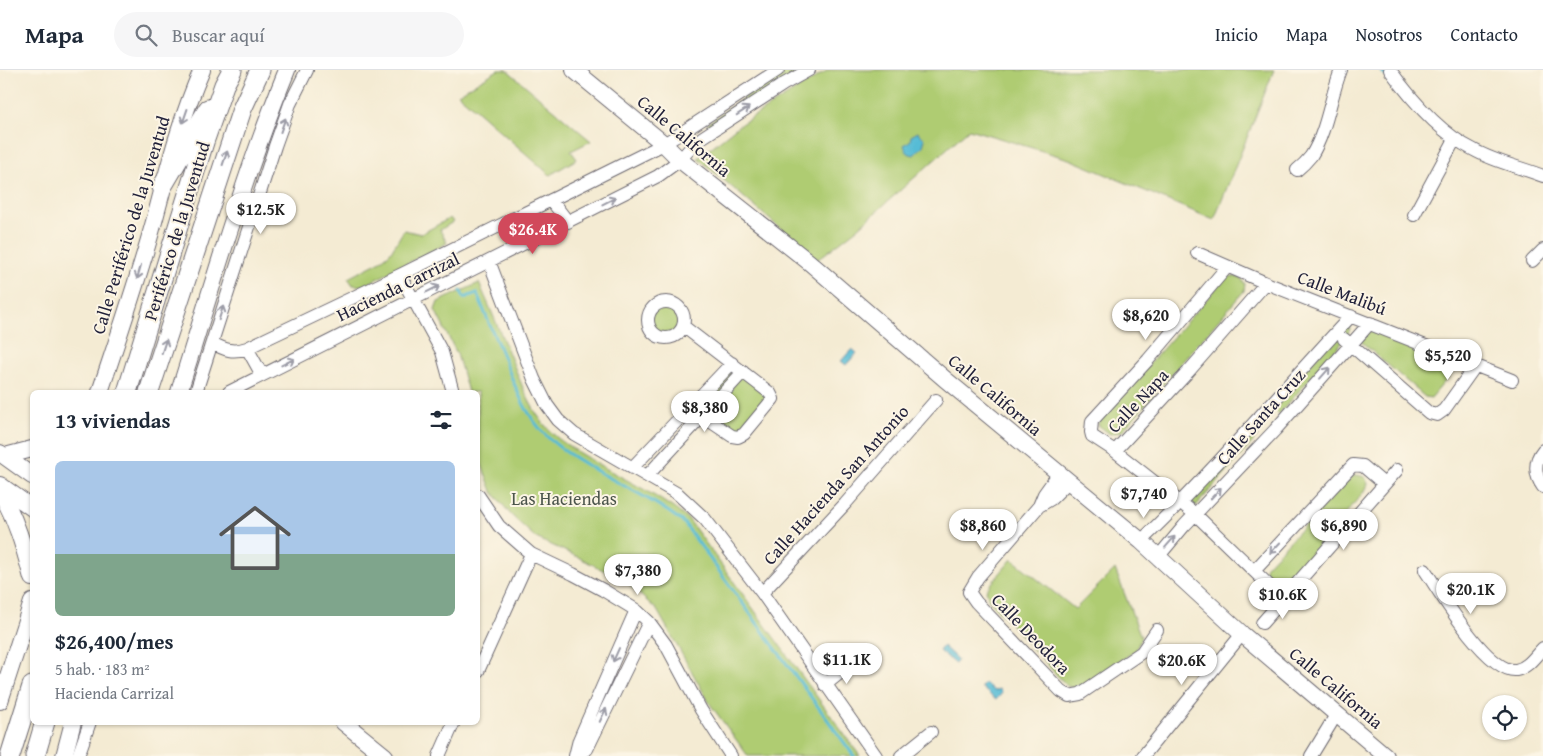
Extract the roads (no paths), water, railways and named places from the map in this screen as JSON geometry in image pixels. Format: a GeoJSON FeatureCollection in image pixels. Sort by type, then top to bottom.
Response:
{"type":"FeatureCollection","features":[{"type":"Feature","properties":{"kind":"highway","name":"Periférico de la Juventud"},"geometry":{"type":"LineString","coordinates":[[150,390],[242,109],[260,70]]}},
{"type":"Feature","properties":{"kind":"highway"},"geometry":{"type":"LineString","coordinates":[[162,187],[202,118],[228,78]]}},
{"type":"Feature","properties":{"kind":"highway","name":"Periférico de la Juventud"},"geometry":{"type":"LineString","coordinates":[[128,390],[205,139],[228,78]]}},
{"type":"Feature","properties":{"kind":"highway"},"geometry":{"type":"LineString","coordinates":[[10,756],[30,692]]}},
{"type":"Feature","properties":{"kind":"highway"},"geometry":{"type":"LineString","coordinates":[[35,756],[44,725]]}},
{"type":"Feature","properties":{"kind":"main road","name":"Calle Periférico de la Juventud"},"geometry":{"type":"LineString","coordinates":[[101,390],[136,283],[162,187],[202,70]]}},
{"type":"Feature","properties":{"kind":"main road"},"geometry":{"type":"LineString","coordinates":[[180,390],[230,230],[287,70]]}},
{"type":"Feature","properties":{"kind":"main road","name":"Calle California"},"geometry":{"type":"LineString","coordinates":[[574,70],[664,144],[680,160],[809,262],[946,380],[1140,541],[1242,634],[1386,756]]}},
{"type":"Feature","properties":{"kind":"main road"},"geometry":{"type":"LineString","coordinates":[[2,455],[30,449]]}},
{"type":"Feature","properties":{"kind":"main road"},"geometry":{"type":"LineString","coordinates":[[2,455],[30,475]]}},
{"type":"Feature","properties":{"kind":"main road"},"geometry":{"type":"LineString","coordinates":[[0,485],[30,507]]}},
{"type":"Feature","properties":{"kind":"main road"},"geometry":{"type":"LineString","coordinates":[[0,492],[9,507],[21,535],[30,570]]}},
{"type":"Feature","properties":{"kind":"main road"},"geometry":{"type":"LineString","coordinates":[[0,701],[30,608]]}},
{"type":"Feature","properties":{"kind":"main road"},"geometry":{"type":"LineString","coordinates":[[64,756],[72,725]]}},
{"type":"Feature","properties":{"kind":"main road"},"geometry":{"type":"LineString","coordinates":[[347,725],[385,756]]}},
{"type":"Feature","properties":{"kind":"street"},"geometry":{"type":"LineString","coordinates":[[197,390],[275,146],[290,104],[306,70]]}},
{"type":"Feature","properties":{"kind":"street","name":"Hacienda Carrizal"},"geometry":{"type":"LineString","coordinates":[[212,343],[228,351],[235,352],[248,348],[400,275],[664,144],[778,70]]}},
{"type":"Feature","properties":{"kind":"street","name":"Hacienda Carrizal"},"geometry":{"type":"LineString","coordinates":[[233,390],[658,176],[680,160],[703,137],[784,84],[809,70]]}},
{"type":"Feature","properties":{"kind":"street"},"geometry":{"type":"LineString","coordinates":[[1297,170],[1310,158],[1315,148],[1322,132],[1341,70]]}},
{"type":"Feature","properties":{"kind":"street"},"geometry":{"type":"LineString","coordinates":[[1390,70],[1417,103],[1455,139],[1475,151],[1543,176]]}},
{"type":"Feature","properties":{"kind":"street"},"geometry":{"type":"LineString","coordinates":[[1414,215],[1455,139]]}},
{"type":"Feature","properties":{"kind":"street"},"geometry":{"type":"LineString","coordinates":[[551,200],[568,222]]}},
{"type":"Feature","properties":{"kind":"street"},"geometry":{"type":"LineString","coordinates":[[1532,261],[1543,250]]}},
{"type":"Feature","properties":{"kind":"street","name":"Calle Malibú"},"geometry":{"type":"LineString","coordinates":[[1197,253],[1266,283],[1370,322],[1512,380]]}},
{"type":"Feature","properties":{"kind":"street"},"geometry":{"type":"LineString","coordinates":[[489,261],[534,379],[547,405],[558,420],[574,434],[678,494],[696,509],[762,593],[876,756]]}},
{"type":"Feature","properties":{"kind":"street"},"geometry":{"type":"LineString","coordinates":[[1227,267],[1148,360],[1092,421],[1091,432],[1092,436],[1116,451],[1195,514],[1283,599]]}},
{"type":"Feature","properties":{"kind":"street"},"geometry":{"type":"LineString","coordinates":[[400,275],[442,352],[452,390]]}},
{"type":"Feature","properties":{"kind":"street","name":"Calle Napa"},"geometry":{"type":"LineString","coordinates":[[1116,451],[1266,283]]}},
{"type":"Feature","properties":{"kind":"street","name":"Calle Santa Cruz"},"geometry":{"type":"LineString","coordinates":[[1140,541],[1180,502],[1261,416],[1351,316]]}},
{"type":"Feature","properties":{"kind":"street","name":"Calle Santa Cruz"},"geometry":{"type":"LineString","coordinates":[[1158,557],[1195,514],[1275,430],[1370,322]]}},
{"type":"Feature","properties":{"kind":"street"},"geometry":{"type":"LineString","coordinates":[[683,326],[732,362],[770,393],[773,399],[744,434],[738,437],[732,436],[689,406]]}},
{"type":"Feature","properties":{"kind":"street"},"geometry":{"type":"LineString","coordinates":[[1336,332],[1430,413],[1437,415],[1444,410],[1476,365]]}},
{"type":"Feature","properties":{"kind":"street"},"geometry":{"type":"LineString","coordinates":[[248,348],[262,375]]}},
{"type":"Feature","properties":{"kind":"street"},"geometry":{"type":"LineString","coordinates":[[632,468],[732,362]]}},
{"type":"Feature","properties":{"kind":"street"},"geometry":{"type":"LineString","coordinates":[[647,476],[743,372]]}},
{"type":"Feature","properties":{"kind":"street","name":"Calle Hacienda San Antonio"},"geometry":{"type":"LineString","coordinates":[[762,593],[845,504],[936,400]]}},
{"type":"Feature","properties":{"kind":"street"},"geometry":{"type":"LineString","coordinates":[[1261,416],[1275,430]]}},
{"type":"Feature","properties":{"kind":"street"},"geometry":{"type":"LineString","coordinates":[[1543,450],[1539,455],[1536,468],[1537,477],[1543,487]]}},
{"type":"Feature","properties":{"kind":"street"},"geometry":{"type":"LineString","coordinates":[[1254,571],[1353,466],[1363,466],[1384,484]]}},
{"type":"Feature","properties":{"kind":"street"},"geometry":{"type":"LineString","coordinates":[[1262,623],[1397,470]]}},
{"type":"Feature","properties":{"kind":"street","name":"Calle Deodora"},"geometry":{"type":"LineString","coordinates":[[1064,477],[1044,494],[1039,506],[978,577],[969,592],[976,602],[1069,696],[1080,694],[1142,652],[1157,630]]}},
{"type":"Feature","properties":{"kind":"street"},"geometry":{"type":"LineString","coordinates":[[480,498],[499,526],[531,554],[573,574],[636,610],[649,622],[670,653],[701,710],[731,756]]}},
{"type":"Feature","properties":{"kind":"street"},"geometry":{"type":"LineString","coordinates":[[480,667],[531,554]]}},
{"type":"Feature","properties":{"kind":"street"},"geometry":{"type":"LineString","coordinates":[[1425,570],[1467,632],[1486,653],[1502,666],[1512,670],[1523,668],[1543,648]]}},
{"type":"Feature","properties":{"kind":"street"},"geometry":{"type":"LineString","coordinates":[[582,751],[636,610]]}},
{"type":"Feature","properties":{"kind":"street"},"geometry":{"type":"LineString","coordinates":[[582,751],[649,622]]}},
{"type":"Feature","properties":{"kind":"street"},"geometry":{"type":"LineString","coordinates":[[1143,756],[1242,634]]}},
{"type":"Feature","properties":{"kind":"street"},"geometry":{"type":"LineString","coordinates":[[825,685],[851,664]]}},
{"type":"Feature","properties":{"kind":"street"},"geometry":{"type":"LineString","coordinates":[[1311,756],[1336,715]]}},
{"type":"Feature","properties":{"kind":"street"},"geometry":{"type":"LineString","coordinates":[[78,756],[89,725]]}},
{"type":"Feature","properties":{"kind":"street"},"geometry":{"type":"LineString","coordinates":[[439,756],[453,725]]}},
{"type":"Feature","properties":{"kind":"street"},"geometry":{"type":"LineString","coordinates":[[902,756],[931,732]]}},
{"type":"Feature","properties":{"kind":"water"},"geometry":{"type":"Polygon","coordinates":[[[918,132],[925,139],[923,146],[912,155],[907,152],[904,145],[910,141],[911,136],[918,132]]]}},
{"type":"Feature","properties":{"kind":"water"},"geometry":{"type":"Polygon","coordinates":[[[852,349],[857,353],[846,365],[841,361],[852,349]]]}},
{"type":"Feature","properties":{"kind":"water"},"geometry":{"type":"Polygon","coordinates":[[[943,646],[958,660],[955,664],[939,651],[943,646]]]}},
{"type":"Feature","properties":{"kind":"water"},"geometry":{"type":"Polygon","coordinates":[[[985,683],[994,691],[999,689],[1002,693],[996,700],[981,687],[985,683]]]}},
{"type":"Feature","properties":{"kind":"waterway"},"geometry":{"type":"LineString","coordinates":[[1380,70],[1387,76]]}},
{"type":"Feature","properties":{"kind":"waterway"},"geometry":{"type":"LineString","coordinates":[[461,291],[464,298],[477,293],[518,393],[531,417],[539,427],[558,446],[573,457],[653,502],[684,523],[854,756]]}},
{"type":"Feature","properties":{"kind":"park label","name":"Las Haciendas"},"geometry":{"type":"Point","coordinates":[564,499]}}]}
